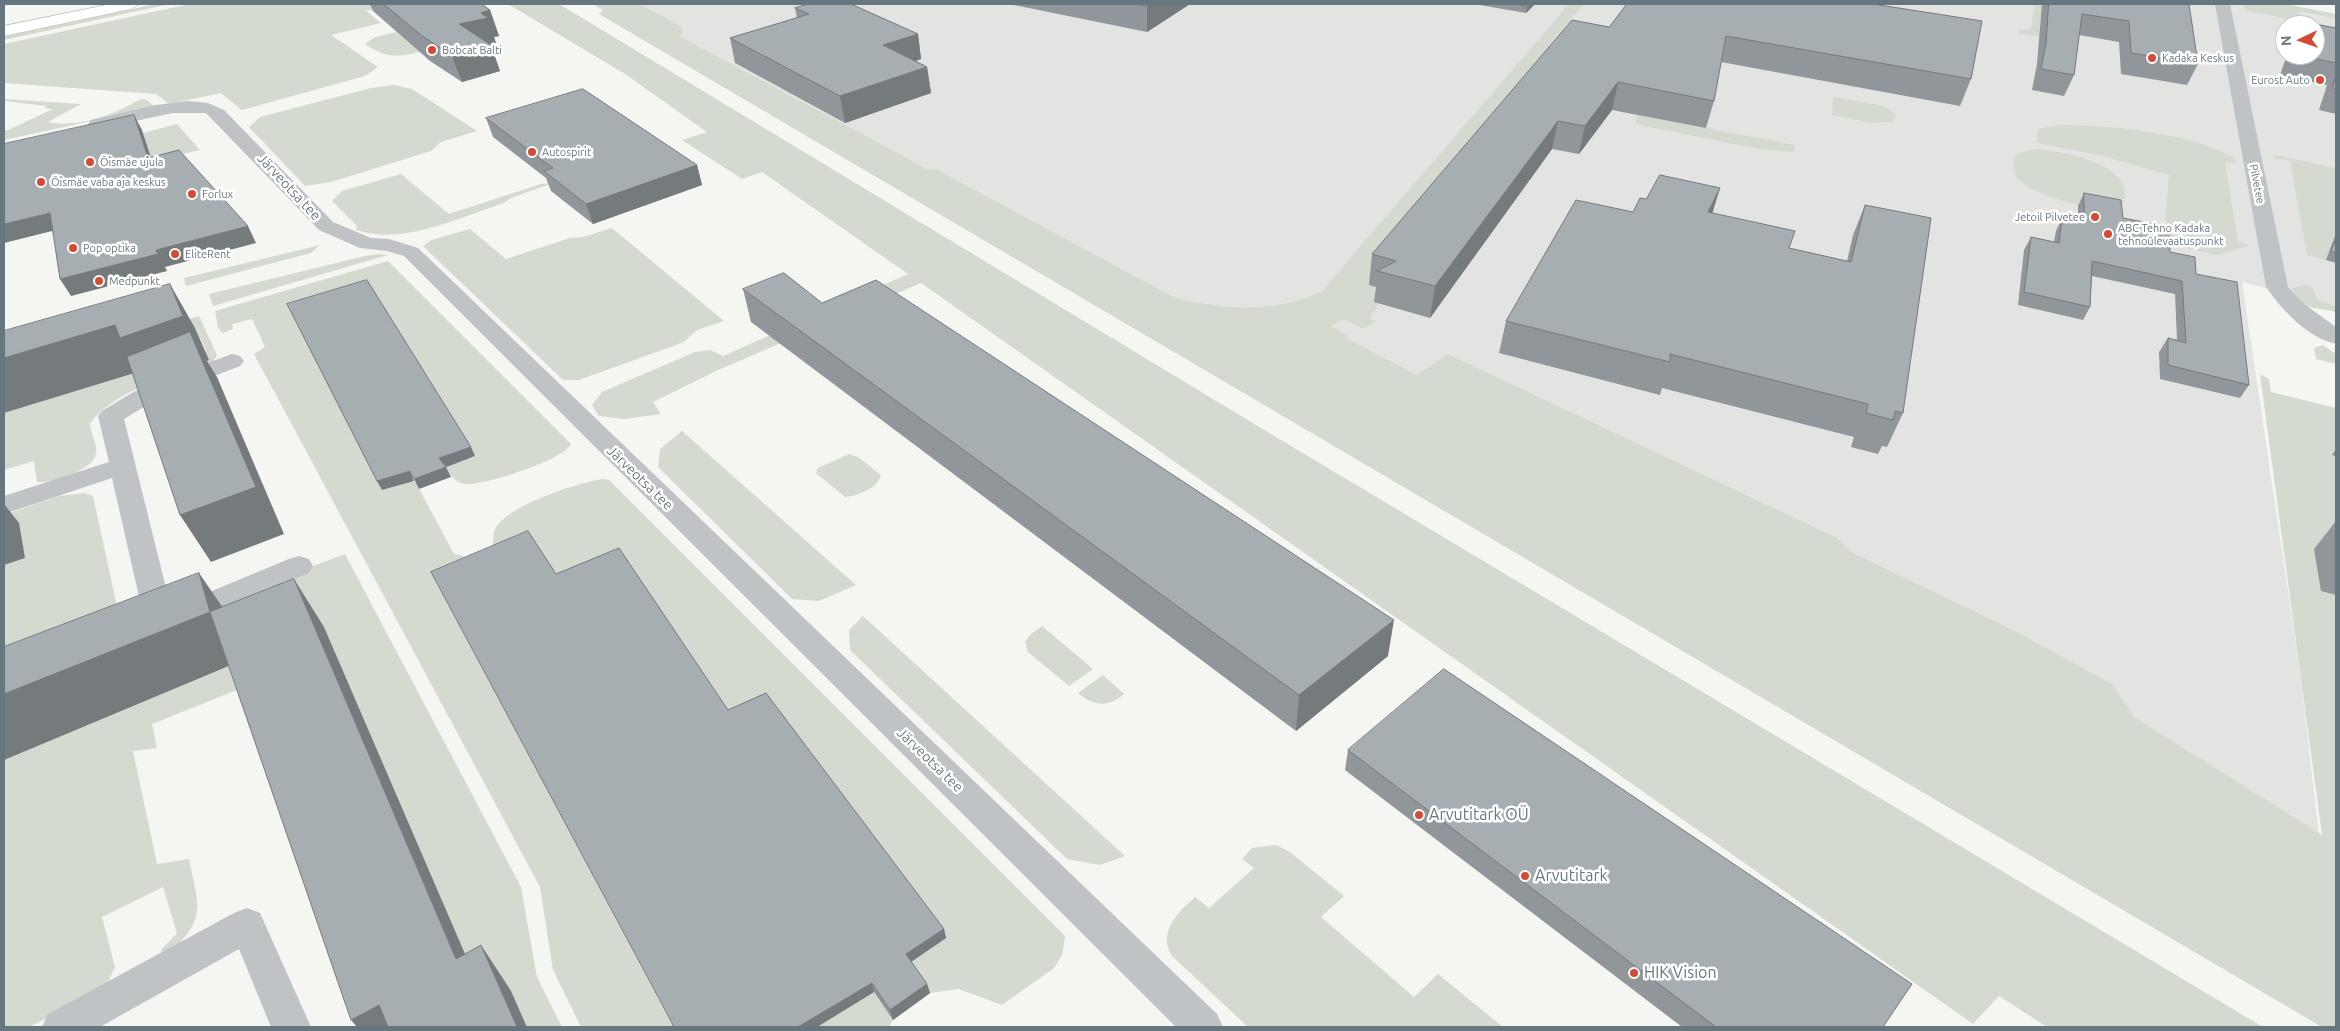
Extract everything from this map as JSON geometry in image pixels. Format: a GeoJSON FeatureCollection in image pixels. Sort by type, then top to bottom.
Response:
{"type":"FeatureCollection","features":[{"type":"Feature","properties":{"kind":"main road"},"geometry":{"type":"LineString","coordinates":[[4,16],[67,4]]}},
{"type":"Feature","properties":{"kind":"main road"},"geometry":{"type":"LineString","coordinates":[[4,31],[131,4]]}},
{"type":"Feature","properties":{"kind":"street","name":"Pilvetee"},"geometry":{"type":"LineString","coordinates":[[2222,4],[2277,287],[2283,297],[2295,309],[2336,337]]}},
{"type":"Feature","properties":{"kind":"street","name":"Järveotsa tee"},"geometry":{"type":"LineString","coordinates":[[77,128],[178,107],[198,106],[212,109],[227,122],[326,226],[367,244],[389,245],[411,252],[1203,1027]]}},
{"type":"Feature","properties":{"kind":"street"},"geometry":{"type":"LineString","coordinates":[[160,623],[111,416],[151,392],[232,361]]}},
{"type":"Feature","properties":{"kind":"street"},"geometry":{"type":"LineString","coordinates":[[4,505],[123,466]]}},
{"type":"Feature","properties":{"kind":"street"},"geometry":{"type":"LineString","coordinates":[[133,633],[299,566]]}},
{"type":"Feature","properties":{"kind":"street"},"geometry":{"type":"LineString","coordinates":[[62,1027],[247,925],[291,1027]]}},
{"type":"Feature","properties":{"kind":"shaded area"},"geometry":{"type":"Polygon","coordinates":[[[156,4],[170,4],[4,40],[4,36],[156,4]]]}},
{"type":"Feature","properties":{"kind":"shaded area"},"geometry":{"type":"Polygon","coordinates":[[[190,4],[395,4],[366,11],[381,23],[331,35],[378,67],[365,76],[242,110],[221,93],[169,104],[156,94],[4,83],[4,44],[190,4]]]}},
{"type":"Feature","properties":{"kind":"shaded area"},"geometry":{"type":"Polygon","coordinates":[[[508,4],[559,4],[1266,431],[2263,1027],[2047,1027],[1999,996],[1973,1024],[921,283],[716,371],[653,402],[661,414],[624,419],[599,416],[592,405],[602,392],[695,352],[710,350],[723,356],[908,274],[762,172],[742,179],[682,140],[707,132],[625,74],[508,4]]]}},
{"type":"Feature","properties":{"kind":"shaded area"},"geometry":{"type":"Polygon","coordinates":[[[592,4],[640,4],[682,27],[681,37],[929,170],[936,169],[1175,298],[1212,305],[1249,307],[1285,303],[1321,292],[1569,4],[1584,4],[1548,46],[1556,48],[1370,317],[1375,322],[1363,329],[1344,319],[1331,326],[1348,336],[1346,338],[1417,375],[1448,354],[1837,538],[1851,552],[2017,632],[2112,684],[2134,717],[2322,835],[2260,374],[2269,379],[2271,392],[2336,408],[2336,452],[2332,455],[2336,457],[2336,555],[2321,591],[2336,595],[2336,1027],[2322,1027],[599,14],[603,10],[592,4]]]}},
{"type":"Feature","properties":{"kind":"shaded area"},"geometry":{"type":"Polygon","coordinates":[[[622,4],[2250,4],[2313,15],[2275,15],[2275,65],[2325,65],[2325,17],[2336,19],[2336,306],[2242,282],[2300,672],[2319,836],[2200,871],[732,67],[622,4]]]}},
{"type":"Feature","properties":{"kind":"shaded area"},"geometry":{"type":"Polygon","coordinates":[[[2035,4],[2042,4],[2044,37],[2019,34],[2019,30],[2031,29],[2035,4]]]}},
{"type":"Feature","properties":{"kind":"shaded area"},"geometry":{"type":"Polygon","coordinates":[[[2245,4],[2285,4],[2336,14],[2336,19],[2325,17],[2325,15],[2300,12],[2299,15],[2275,16],[2245,10],[2245,4]]]}},
{"type":"Feature","properties":{"kind":"shaded area"},"geometry":{"type":"Polygon","coordinates":[[[396,32],[420,52],[392,56],[365,44],[375,37],[396,32]]]}},
{"type":"Feature","properties":{"kind":"shaded area"},"geometry":{"type":"Polygon","coordinates":[[[394,85],[412,89],[477,131],[441,142],[431,151],[331,182],[305,186],[249,127],[260,117],[371,88],[394,85]]]}},
{"type":"Feature","properties":{"kind":"shaded area"},"geometry":{"type":"Polygon","coordinates":[[[1833,97],[1884,106],[1896,114],[1893,122],[1871,123],[1832,115],[1833,97]]]}},
{"type":"Feature","properties":{"kind":"shaded area"},"geometry":{"type":"Polygon","coordinates":[[[4,99],[81,104],[48,122],[61,123],[85,122],[96,119],[141,99],[147,100],[155,107],[4,140],[4,130],[8,130],[53,109],[44,108],[47,106],[4,101],[4,99]]]}},
{"type":"Feature","properties":{"kind":"shaded area"},"geometry":{"type":"Polygon","coordinates":[[[1638,115],[1795,145],[1794,152],[1759,149],[1635,124],[1638,115]]]}},
{"type":"Feature","properties":{"kind":"shaded area"},"geometry":{"type":"Polygon","coordinates":[[[177,124],[200,150],[152,161],[143,133],[177,124]]]}},
{"type":"Feature","properties":{"kind":"shaded area"},"geometry":{"type":"Polygon","coordinates":[[[2059,125],[2079,125],[2150,132],[2196,142],[2217,149],[2234,158],[2237,163],[2225,162],[2238,242],[2248,246],[2217,255],[2162,243],[2163,236],[2177,233],[2165,220],[2169,175],[2102,156],[2037,143],[2038,129],[2059,125]]]}},
{"type":"Feature","properties":{"kind":"shaded area"},"geometry":{"type":"Polygon","coordinates":[[[2038,149],[2077,156],[2105,167],[2116,175],[2123,184],[2125,195],[2123,202],[2118,207],[2096,209],[2065,202],[2035,191],[2017,178],[2014,173],[2014,167],[2015,156],[2022,152],[2038,149]]]}},
{"type":"Feature","properties":{"kind":"shaded area"},"geometry":{"type":"Polygon","coordinates":[[[2276,155],[2336,168],[2336,233],[2326,260],[2307,255],[2290,161],[2273,158],[2276,155]]]}},
{"type":"Feature","properties":{"kind":"shaded area"},"geometry":{"type":"Polygon","coordinates":[[[401,174],[449,214],[541,184],[553,183],[450,222],[431,228],[393,235],[374,234],[356,230],[357,226],[332,201],[342,191],[401,174]]]}},
{"type":"Feature","properties":{"kind":"shaded area"},"geometry":{"type":"Polygon","coordinates":[[[612,228],[724,321],[697,330],[684,342],[579,380],[563,380],[423,246],[431,240],[470,229],[506,259],[570,238],[583,237],[612,228]]]}},
{"type":"Feature","properties":{"kind":"shaded area"},"geometry":{"type":"Polygon","coordinates":[[[320,245],[311,253],[186,286],[184,278],[320,245]]]}},
{"type":"Feature","properties":{"kind":"shaded area"},"geometry":{"type":"Polygon","coordinates":[[[388,255],[213,306],[209,294],[365,256],[388,255]]]}},
{"type":"Feature","properties":{"kind":"shaded area"},"geometry":{"type":"Polygon","coordinates":[[[388,261],[571,444],[554,457],[522,471],[474,484],[465,484],[456,480],[444,468],[475,456],[371,289],[382,490],[413,481],[416,483],[454,554],[463,556],[466,569],[436,582],[673,1027],[581,1027],[553,970],[540,887],[254,354],[265,347],[252,319],[232,324],[233,329],[223,333],[218,328],[215,311],[388,261]]]}},
{"type":"Feature","properties":{"kind":"shaded area"},"geometry":{"type":"Polygon","coordinates":[[[2302,285],[2313,287],[2317,300],[2336,306],[2336,312],[2305,305],[2296,296],[2292,288],[2302,285]]]}},
{"type":"Feature","properties":{"kind":"shaded area"},"geometry":{"type":"Polygon","coordinates":[[[199,316],[217,355],[213,362],[163,378],[131,392],[116,400],[102,411],[90,423],[96,454],[87,465],[71,475],[43,482],[37,482],[34,461],[4,470],[4,413],[206,350],[195,328],[166,326],[199,316]]]}},
{"type":"Feature","properties":{"kind":"shaded area"},"geometry":{"type":"Polygon","coordinates":[[[2323,345],[2336,354],[2336,364],[2316,359],[2314,348],[2323,345]]]}},
{"type":"Feature","properties":{"kind":"shaded area"},"geometry":{"type":"Polygon","coordinates":[[[682,431],[856,585],[819,601],[792,599],[658,467],[660,449],[682,431]]]}},
{"type":"Feature","properties":{"kind":"shaded area"},"geometry":{"type":"Polygon","coordinates":[[[849,454],[858,457],[881,475],[872,487],[856,495],[845,497],[816,473],[818,468],[849,454]]]}},
{"type":"Feature","properties":{"kind":"shaded area"},"geometry":{"type":"Polygon","coordinates":[[[603,479],[609,480],[1065,936],[1062,955],[1054,968],[1002,1005],[959,989],[930,993],[908,964],[946,938],[732,720],[560,584],[493,548],[495,529],[502,520],[514,512],[544,496],[603,479]]]}},
{"type":"Feature","properties":{"kind":"shaded area"},"geometry":{"type":"Polygon","coordinates":[[[84,493],[93,496],[116,602],[111,612],[4,660],[4,565],[25,557],[4,515],[59,496],[84,493]]]}},
{"type":"Feature","properties":{"kind":"shaded area"},"geometry":{"type":"Polygon","coordinates":[[[345,554],[521,887],[537,977],[562,1027],[527,1027],[511,992],[487,1005],[252,684],[152,724],[157,748],[133,751],[157,864],[189,859],[196,892],[197,914],[187,934],[163,959],[161,950],[177,933],[163,887],[102,917],[115,967],[108,982],[89,997],[29,1027],[4,1027],[4,760],[295,580],[303,570],[345,554]]]}},
{"type":"Feature","properties":{"kind":"shaded area"},"geometry":{"type":"Polygon","coordinates":[[[863,616],[1125,856],[1100,865],[1067,859],[850,650],[849,630],[863,616]]]}},
{"type":"Feature","properties":{"kind":"shaded area"},"geometry":{"type":"Polygon","coordinates":[[[1042,626],[1093,669],[1069,686],[1028,652],[1025,642],[1031,634],[1042,626]]]}},
{"type":"Feature","properties":{"kind":"shaded area"},"geometry":{"type":"Polygon","coordinates":[[[1103,675],[1124,694],[1112,702],[1101,704],[1090,701],[1078,693],[1103,675]]]}},
{"type":"Feature","properties":{"kind":"shaded area"},"geometry":{"type":"Polygon","coordinates":[[[1276,845],[1290,852],[1344,896],[1321,917],[1414,997],[1438,974],[1503,1027],[1248,1027],[1172,956],[1168,947],[1168,931],[1176,916],[1195,897],[1209,908],[1254,868],[1242,859],[1252,848],[1276,845]]]}},
{"type":"Feature","properties":{"kind":"shaded area"},"geometry":{"type":"Polygon","coordinates":[[[874,992],[893,1020],[889,1027],[817,1027],[874,992]]]}},
{"type":"Feature","properties":{"kind":"building"},"geometry":{"type":"Polygon","coordinates":[[[384,4],[481,4],[490,10],[481,13],[488,18],[459,24],[491,45],[452,56],[421,35],[384,4]]]}},
{"type":"Feature","properties":{"kind":"building"},"geometry":{"type":"Polygon","coordinates":[[[809,4],[851,4],[918,34],[883,45],[927,67],[840,96],[730,38],[809,14],[795,8],[809,4]]]}},
{"type":"Feature","properties":{"kind":"building"},"geometry":{"type":"Polygon","coordinates":[[[1627,4],[1873,4],[1982,21],[1971,79],[1726,36],[1714,101],[1618,82],[1585,126],[1558,121],[1435,286],[1377,271],[1396,261],[1372,254],[1572,20],[1609,27],[1627,4]]]}},
{"type":"Feature","properties":{"kind":"building","name":"Kadaka Keskus"},"geometry":{"type":"Polygon","coordinates":[[[2049,4],[2189,4],[2198,64],[2131,53],[2129,21],[2082,14],[2074,75],[2041,69],[2046,43],[2049,4]]]}},
{"type":"Feature","properties":{"kind":"building"},"geometry":{"type":"Polygon","coordinates":[[[2325,26],[2336,28],[2336,63],[2325,61],[2325,26]]]}},
{"type":"Feature","properties":{"kind":"building"},"geometry":{"type":"Polygon","coordinates":[[[2336,75],[2336,89],[2333,88],[2336,75]]]}},
{"type":"Feature","properties":{"kind":"building"},"geometry":{"type":"Polygon","coordinates":[[[583,89],[697,165],[586,204],[544,171],[553,168],[486,118],[583,89]]]}},
{"type":"Feature","properties":{"kind":"building"},"geometry":{"type":"Polygon","coordinates":[[[134,115],[148,158],[179,150],[248,226],[156,250],[158,254],[60,279],[50,213],[4,224],[4,144],[134,115]]]}},
{"type":"Feature","properties":{"kind":"building"},"geometry":{"type":"Polygon","coordinates":[[[1660,175],[1720,188],[1708,212],[1795,231],[1789,248],[1851,262],[1865,205],[1931,218],[1903,413],[1895,411],[1893,420],[1866,413],[1868,404],[1670,354],[1670,362],[1506,321],[1576,200],[1633,212],[1640,198],[1646,199],[1660,175]]]}},
{"type":"Feature","properties":{"kind":"building"},"geometry":{"type":"Polygon","coordinates":[[[2084,193],[2121,200],[2123,218],[2169,227],[2170,252],[2195,257],[2196,274],[2237,282],[2249,385],[2168,365],[2168,338],[2186,343],[2182,281],[2092,261],[2090,307],[2024,292],[2031,237],[2059,243],[2062,218],[2084,222],[2084,193]]]}},
{"type":"Feature","properties":{"kind":"building"},"geometry":{"type":"Polygon","coordinates":[[[2336,239],[2336,253],[2331,251],[2336,239]]]}},
{"type":"Feature","properties":{"kind":"building"},"geometry":{"type":"Polygon","coordinates":[[[784,273],[822,303],[876,280],[1394,620],[1299,695],[743,289],[784,273]]]}},
{"type":"Feature","properties":{"kind":"building"},"geometry":{"type":"Polygon","coordinates":[[[367,280],[471,447],[439,458],[446,467],[414,479],[410,471],[377,481],[287,304],[367,280]]]}},
{"type":"Feature","properties":{"kind":"building"},"geometry":{"type":"Polygon","coordinates":[[[170,284],[183,316],[120,338],[115,325],[4,358],[4,331],[170,284]]]}},
{"type":"Feature","properties":{"kind":"building"},"geometry":{"type":"Polygon","coordinates":[[[190,332],[256,487],[180,515],[127,357],[190,332]]]}},
{"type":"Feature","properties":{"kind":"building"},"geometry":{"type":"Polygon","coordinates":[[[528,531],[556,574],[619,548],[728,710],[766,693],[944,929],[906,954],[927,984],[890,1010],[872,983],[798,1027],[674,1027],[431,572],[528,531]]]}},
{"type":"Feature","properties":{"kind":"building"},"geometry":{"type":"Polygon","coordinates":[[[199,573],[210,612],[4,694],[4,647],[199,573]]]}},
{"type":"Feature","properties":{"kind":"building"},"geometry":{"type":"Polygon","coordinates":[[[294,579],[456,959],[481,945],[517,1027],[388,1027],[379,1005],[351,1020],[210,612],[294,579]]]}},
{"type":"Feature","properties":{"kind":"building"},"geometry":{"type":"Polygon","coordinates":[[[1444,669],[1912,984],[1883,1027],[1716,1027],[1348,750],[1444,669]]]}},
{"type":"Feature","properties":{"kind":"place","name":"Bobcat Balti"},"geometry":{"type":"Point","coordinates":[432,50]}},
{"type":"Feature","properties":{"kind":"place","name":"Kadaka Keskus"},"geometry":{"type":"Point","coordinates":[2152,58]}},
{"type":"Feature","properties":{"kind":"place","name":"Eurost Auto"},"geometry":{"type":"Point","coordinates":[2320,80]}},
{"type":"Feature","properties":{"kind":"place","name":"Autospirit"},"geometry":{"type":"Point","coordinates":[532,152]}},
{"type":"Feature","properties":{"kind":"place","name":"Õismäe ujula"},"geometry":{"type":"Point","coordinates":[90,162]}},
{"type":"Feature","properties":{"kind":"place","name":"Õismäe vaba aja keskus"},"geometry":{"type":"Point","coordinates":[41,182]}},
{"type":"Feature","properties":{"kind":"place","name":"Forlux"},"geometry":{"type":"Point","coordinates":[192,194]}},
{"type":"Feature","properties":{"kind":"place","name":"Jetoil Pilvetee"},"geometry":{"type":"Point","coordinates":[2095,217]}},
{"type":"Feature","properties":{"kind":"place","name":"ABC Tehno Kadaka tehnoülevaatuspunkt"},"geometry":{"type":"Point","coordinates":[2108,234]}},
{"type":"Feature","properties":{"kind":"place","name":"Pop optika"},"geometry":{"type":"Point","coordinates":[73,248]}},
{"type":"Feature","properties":{"kind":"place","name":"EliteRent"},"geometry":{"type":"Point","coordinates":[175,254]}},
{"type":"Feature","properties":{"kind":"place","name":"Medpunkt"},"geometry":{"type":"Point","coordinates":[99,281]}},
{"type":"Feature","properties":{"kind":"place","name":"Arvutitark OÜ"},"geometry":{"type":"Point","coordinates":[1419,815]}},
{"type":"Feature","properties":{"kind":"place","name":"Arvutitark"},"geometry":{"type":"Point","coordinates":[1525,876]}},
{"type":"Feature","properties":{"kind":"place","name":"HIK Vision"},"geometry":{"type":"Point","coordinates":[1634,973]}}]}
